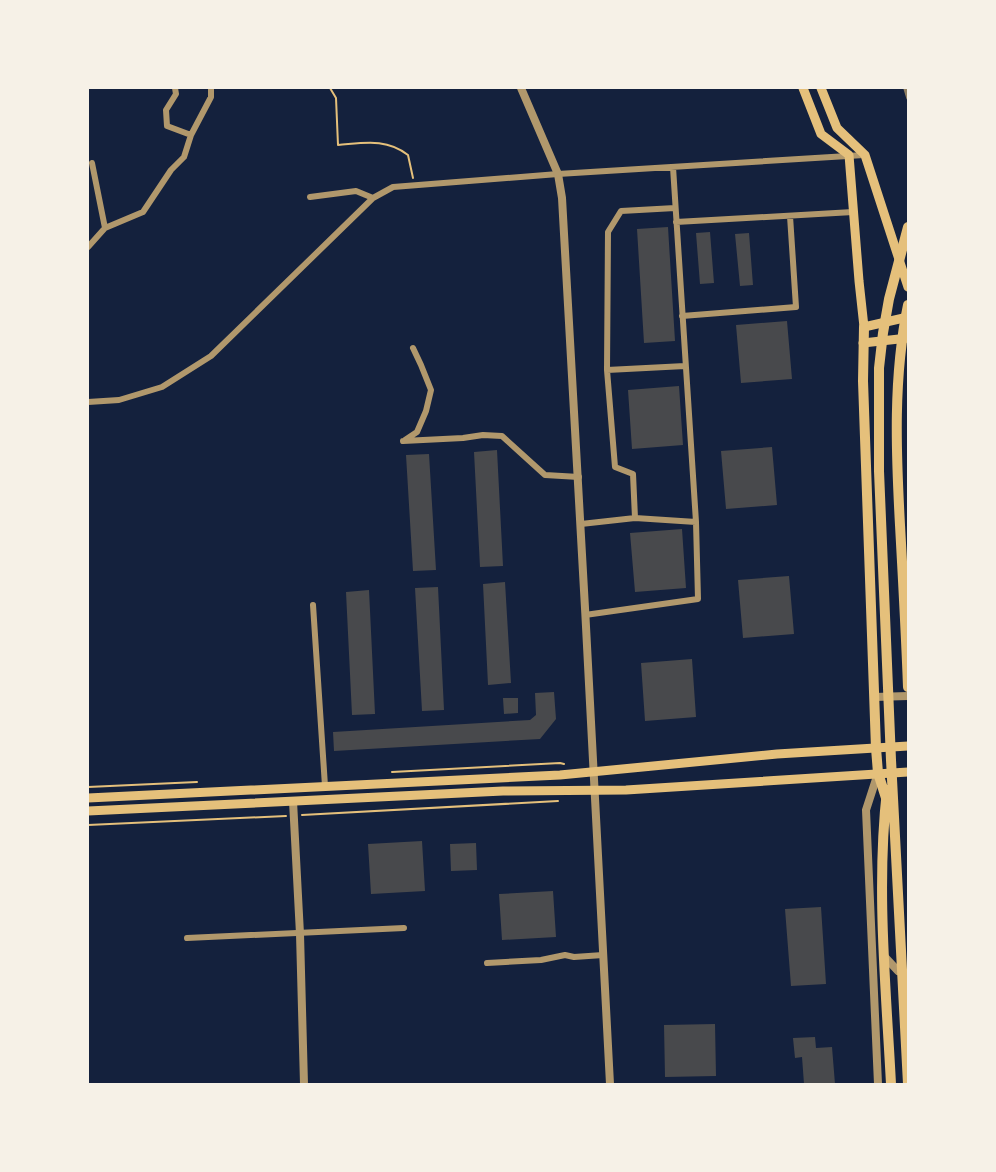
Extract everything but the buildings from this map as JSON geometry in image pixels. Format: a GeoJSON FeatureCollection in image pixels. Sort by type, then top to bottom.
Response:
{"type":"FeatureCollection","features":[{"type":"Feature","properties":{"kind":"highway"},"geometry":{"type":"LineString","coordinates":[[906,1084],[879,471],[879,368],[889,299],[908,227]]}},
{"type":"Feature","properties":{"kind":"highway"},"geometry":{"type":"LineString","coordinates":[[908,305],[898,368],[897,468],[908,687]]}},
{"type":"Feature","properties":{"kind":"highway"},"geometry":{"type":"LineString","coordinates":[[891,760],[884,817],[882,867],[882,926],[891,1084]]}},
{"type":"Feature","properties":{"kind":"main road"},"geometry":{"type":"LineString","coordinates":[[803,88],[821,134],[849,155],[864,327],[863,381],[876,748],[878,773],[890,808],[906,1084]]}},
{"type":"Feature","properties":{"kind":"main road"},"geometry":{"type":"LineString","coordinates":[[821,88],[837,128],[865,155],[908,287]]}},
{"type":"Feature","properties":{"kind":"main road"},"geometry":{"type":"LineString","coordinates":[[864,327],[908,317]]}},
{"type":"Feature","properties":{"kind":"main road"},"geometry":{"type":"LineString","coordinates":[[863,343],[908,338]]}},
{"type":"Feature","properties":{"kind":"main road"},"geometry":{"type":"LineString","coordinates":[[88,798],[560,775],[778,754],[908,746]]}},
{"type":"Feature","properties":{"kind":"main road"},"geometry":{"type":"LineString","coordinates":[[88,811],[503,791],[626,790],[908,772]]}},
{"type":"Feature","properties":{"kind":"street"},"geometry":{"type":"LineString","coordinates":[[175,88],[176,94],[166,110],[167,126],[191,135]]}},
{"type":"Feature","properties":{"kind":"street"},"geometry":{"type":"LineString","coordinates":[[88,247],[105,228],[144,212],[171,170],[184,157],[191,135],[211,97],[211,88]]}},
{"type":"Feature","properties":{"kind":"street"},"geometry":{"type":"LineString","coordinates":[[521,88],[558,174],[562,198],[610,1084]]}},
{"type":"Feature","properties":{"kind":"street"},"geometry":{"type":"LineString","coordinates":[[88,402],[119,400],[162,387],[211,356],[373,198],[393,187],[865,155]]}},
{"type":"Feature","properties":{"kind":"street"},"geometry":{"type":"LineString","coordinates":[[92,163],[105,228]]}},
{"type":"Feature","properties":{"kind":"street"},"geometry":{"type":"LineString","coordinates":[[585,615],[698,598],[696,522],[673,167]]}},
{"type":"Feature","properties":{"kind":"street"},"geometry":{"type":"LineString","coordinates":[[310,197],[356,191],[373,198]]}},
{"type":"Feature","properties":{"kind":"street"},"geometry":{"type":"LineString","coordinates":[[635,519],[633,474],[615,467],[607,370],[608,232],[621,211],[675,208]]}},
{"type":"Feature","properties":{"kind":"street"},"geometry":{"type":"LineString","coordinates":[[676,222],[853,212]]}},
{"type":"Feature","properties":{"kind":"street"},"geometry":{"type":"LineString","coordinates":[[682,316],[796,307],[790,216]]}},
{"type":"Feature","properties":{"kind":"street"},"geometry":{"type":"LineString","coordinates":[[413,348],[431,390],[417,432],[403,441],[502,436],[545,475],[579,477]]}},
{"type":"Feature","properties":{"kind":"street"},"geometry":{"type":"LineString","coordinates":[[607,370],[685,366]]}},
{"type":"Feature","properties":{"kind":"street"},"geometry":{"type":"LineString","coordinates":[[581,524],[635,519],[696,522]]}},
{"type":"Feature","properties":{"kind":"street"},"geometry":{"type":"LineString","coordinates":[[313,605],[325,786]]}},
{"type":"Feature","properties":{"kind":"street"},"geometry":{"type":"LineString","coordinates":[[874,697],[908,696]]}},
{"type":"Feature","properties":{"kind":"street"},"geometry":{"type":"LineString","coordinates":[[878,773],[866,810],[878,1084]]}},
{"type":"Feature","properties":{"kind":"street"},"geometry":{"type":"LineString","coordinates":[[293,801],[304,1084]]}},
{"type":"Feature","properties":{"kind":"street"},"geometry":{"type":"LineString","coordinates":[[187,938],[404,929]]}},
{"type":"Feature","properties":{"kind":"street"},"geometry":{"type":"LineString","coordinates":[[872,944],[898,971]]}},
{"type":"Feature","properties":{"kind":"street"},"geometry":{"type":"LineString","coordinates":[[487,963],[603,954]]}},
{"type":"Feature","properties":{"kind":"path"},"geometry":{"type":"LineString","coordinates":[[330,88],[336,98],[338,145],[380,142],[400,148],[408,155],[415,185]]}},
{"type":"Feature","properties":{"kind":"path"},"geometry":{"type":"LineString","coordinates":[[88,825],[554,802],[564,799]]}},
{"type":"Feature","properties":{"kind":"railway"},"geometry":{"type":"LineString","coordinates":[[905,88],[908,98]]}}]}
